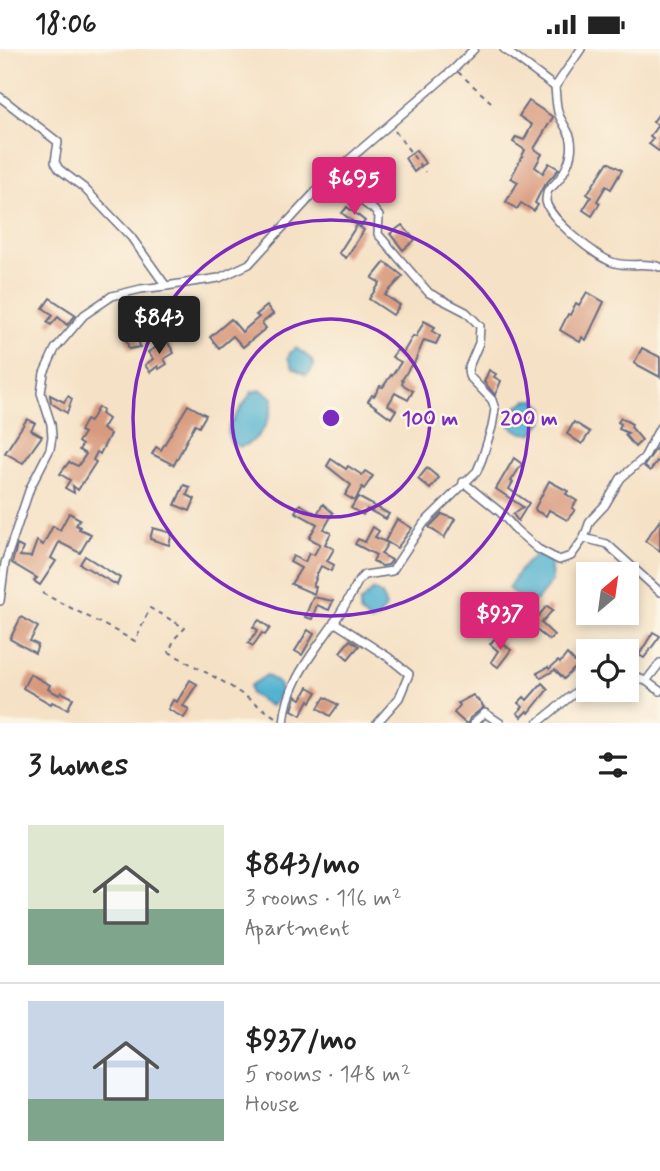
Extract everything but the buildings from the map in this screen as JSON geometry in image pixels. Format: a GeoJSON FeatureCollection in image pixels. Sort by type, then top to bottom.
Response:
{"type":"FeatureCollection","features":[{"type":"Feature","properties":{"kind":"street"},"geometry":{"type":"LineString","coordinates":[[0,601],[5,563],[30,488],[50,449],[51,424],[41,393],[44,373],[55,348],[84,315],[112,296],[219,278],[248,264],[329,177],[474,49]]}},
{"type":"Feature","properties":{"kind":"street"},"geometry":{"type":"LineString","coordinates":[[505,49],[555,87]]}},
{"type":"Feature","properties":{"kind":"street"},"geometry":{"type":"LineString","coordinates":[[581,49],[555,87],[559,114],[570,137],[571,150],[562,174],[548,190],[546,201],[554,217],[606,261],[660,267]]}},
{"type":"Feature","properties":{"kind":"street"},"geometry":{"type":"LineString","coordinates":[[0,97],[58,142],[55,162],[59,169],[84,188],[131,237],[166,286]]}},
{"type":"Feature","properties":{"kind":"street"},"geometry":{"type":"LineString","coordinates":[[282,723],[295,679],[359,580],[364,575],[392,571],[424,523],[477,471],[492,427],[495,409],[492,400],[469,376],[468,369],[479,343],[480,326],[466,312],[429,293],[378,235],[379,216],[374,210],[329,177]]}},
{"type":"Feature","properties":{"kind":"street"},"geometry":{"type":"LineString","coordinates":[[463,482],[500,512],[538,549],[559,560],[571,556],[584,538],[590,521],[605,505],[621,478],[644,458],[660,427]]}},
{"type":"Feature","properties":{"kind":"street"},"geometry":{"type":"LineString","coordinates":[[584,538],[607,544],[660,592]]}},
{"type":"Feature","properties":{"kind":"street"},"geometry":{"type":"LineString","coordinates":[[334,622],[397,663],[409,674],[399,698],[377,723]]}},
{"type":"Feature","properties":{"kind":"street"},"geometry":{"type":"LineString","coordinates":[[646,681],[660,663]]}},
{"type":"Feature","properties":{"kind":"street"},"geometry":{"type":"LineString","coordinates":[[639,679],[660,691]]}},
{"type":"Feature","properties":{"kind":"street"},"geometry":{"type":"LineString","coordinates":[[538,723],[576,692]]}},
{"type":"Feature","properties":{"kind":"street"},"geometry":{"type":"LineString","coordinates":[[474,723],[485,713],[500,723]]}},
{"type":"Feature","properties":{"kind":"path"},"geometry":{"type":"LineString","coordinates":[[454,69],[491,102]]}},
{"type":"Feature","properties":{"kind":"path"},"geometry":{"type":"LineString","coordinates":[[390,124],[425,172]]}},
{"type":"Feature","properties":{"kind":"path"},"geometry":{"type":"LineString","coordinates":[[42,593],[135,641],[150,608],[185,628],[175,638],[169,652],[228,684],[282,723]]}},
{"type":"Feature","properties":{"kind":"water"},"geometry":{"type":"Polygon","coordinates":[[[296,348],[311,359],[314,366],[306,375],[293,368],[288,358],[296,348]]]}},
{"type":"Feature","properties":{"kind":"water"},"geometry":{"type":"Polygon","coordinates":[[[261,390],[273,398],[270,413],[259,435],[240,447],[231,442],[229,426],[252,392],[261,390]]]}},
{"type":"Feature","properties":{"kind":"water"},"geometry":{"type":"Polygon","coordinates":[[[528,400],[535,400],[545,408],[543,422],[532,434],[522,433],[510,426],[515,410],[528,400]]]}},
{"type":"Feature","properties":{"kind":"water"},"geometry":{"type":"Polygon","coordinates":[[[540,553],[550,557],[552,581],[537,600],[527,605],[508,588],[525,564],[540,553]]]}},
{"type":"Feature","properties":{"kind":"water"},"geometry":{"type":"Polygon","coordinates":[[[373,590],[382,595],[386,607],[378,618],[371,622],[360,612],[360,603],[373,590]]]}},
{"type":"Feature","properties":{"kind":"water"},"geometry":{"type":"Polygon","coordinates":[[[267,675],[279,684],[281,691],[270,706],[251,694],[250,686],[267,675]]]}}]}
